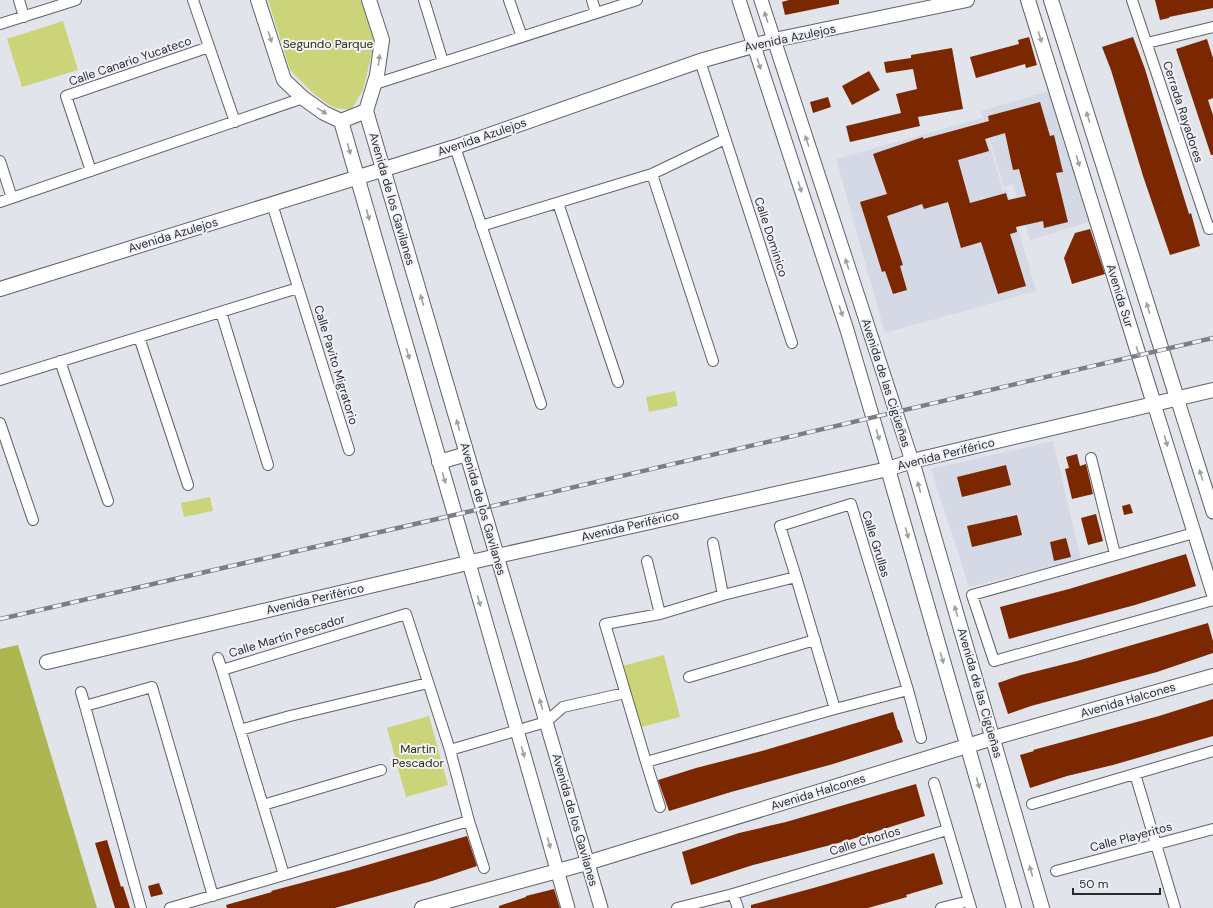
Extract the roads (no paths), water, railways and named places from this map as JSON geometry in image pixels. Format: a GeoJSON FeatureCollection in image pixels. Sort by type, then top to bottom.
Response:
{"type":"FeatureCollection","features":[{"type":"Feature","properties":{"kind":"main road"},"geometry":{"type":"LineString","coordinates":[[258,0],[284,80],[324,113],[341,121],[366,111],[375,84],[382,40],[369,0]]}},
{"type":"Feature","properties":{"kind":"main road","name":"Avenida Azulejos"},"geometry":{"type":"LineString","coordinates":[[0,289],[455,148],[700,61],[753,45],[967,0]]}},
{"type":"Feature","properties":{"kind":"main road","name":"Avenida Sur"},"geometry":{"type":"LineString","coordinates":[[1028,0],[1154,404]]}},
{"type":"Feature","properties":{"kind":"main road","name":"Avenida Sur"},"geometry":{"type":"LineString","coordinates":[[1051,0],[1177,398]]}},
{"type":"Feature","properties":{"kind":"main road","name":"Avenida de los Gavilanes"},"geometry":{"type":"LineString","coordinates":[[366,111],[497,556]]}},
{"type":"Feature","properties":{"kind":"main road"},"geometry":{"type":"LineString","coordinates":[[341,121],[469,563]]}},
{"type":"Feature","properties":{"kind":"main road"},"geometry":{"type":"LineString","coordinates":[[1111,267],[1134,261]]}},
{"type":"Feature","properties":{"kind":"main road","name":"Avenida Periférico"},"geometry":{"type":"LineString","coordinates":[[47,662],[497,556],[888,469],[912,461],[1213,390]]}},
{"type":"Feature","properties":{"kind":"main road"},"geometry":{"type":"LineString","coordinates":[[439,462],[467,454]]}},
{"type":"Feature","properties":{"kind":"main road","name":"Avenida de las Cigüeñas"},"geometry":{"type":"LineString","coordinates":[[912,461],[1042,908]]}},
{"type":"Feature","properties":{"kind":"main road","name":"Avenida de las Cigüeñas"},"geometry":{"type":"LineString","coordinates":[[888,469],[1014,908]]}},
{"type":"Feature","properties":{"kind":"main road","name":"Avenida Halcones"},"geometry":{"type":"LineString","coordinates":[[422,908],[587,863],[993,738],[1213,676]]}},
{"type":"Feature","properties":{"kind":"street"},"geometry":{"type":"LineString","coordinates":[[19,0],[24,17]]}},
{"type":"Feature","properties":{"kind":"street"},"geometry":{"type":"LineString","coordinates":[[0,24],[76,0]]}},
{"type":"Feature","properties":{"kind":"street","name":"Calle Canario Yucateco"},"geometry":{"type":"LineString","coordinates":[[193,0],[235,122]]}},
{"type":"Feature","properties":{"kind":"street"},"geometry":{"type":"LineString","coordinates":[[424,0],[443,62]]}},
{"type":"Feature","properties":{"kind":"street"},"geometry":{"type":"LineString","coordinates":[[509,0],[522,37]]}},
{"type":"Feature","properties":{"kind":"street"},"geometry":{"type":"LineString","coordinates":[[592,0],[596,13]]}},
{"type":"Feature","properties":{"kind":"street"},"geometry":{"type":"LineString","coordinates":[[375,84],[637,0]]}},
{"type":"Feature","properties":{"kind":"street","name":"Avenida de las Cigüeñas"},"geometry":{"type":"LineString","coordinates":[[738,0],[847,330],[888,469]]}},
{"type":"Feature","properties":{"kind":"street","name":"Avenida de las Cigüeñas"},"geometry":{"type":"LineString","coordinates":[[761,0],[912,461]]}},
{"type":"Feature","properties":{"kind":"street","name":"Cerrada Rayadores"},"geometry":{"type":"LineString","coordinates":[[1132,0],[1209,230],[1213,228]]}},
{"type":"Feature","properties":{"kind":"street"},"geometry":{"type":"LineString","coordinates":[[1147,43],[1213,27]]}},
{"type":"Feature","properties":{"kind":"street","name":"Calle Canario Yucateco"},"geometry":{"type":"LineString","coordinates":[[91,171],[66,96],[209,47]]}},
{"type":"Feature","properties":{"kind":"street","name":"Calle Dominico"},"geometry":{"type":"LineString","coordinates":[[700,61],[792,343]]}},
{"type":"Feature","properties":{"kind":"street"},"geometry":{"type":"LineString","coordinates":[[0,202],[304,98]]}},
{"type":"Feature","properties":{"kind":"street"},"geometry":{"type":"LineString","coordinates":[[481,226],[652,174],[725,139]]}},
{"type":"Feature","properties":{"kind":"street"},"geometry":{"type":"LineString","coordinates":[[455,148],[541,404]]}},
{"type":"Feature","properties":{"kind":"street"},"geometry":{"type":"LineString","coordinates":[[0,161],[12,198]]}},
{"type":"Feature","properties":{"kind":"street"},"geometry":{"type":"LineString","coordinates":[[652,174],[713,361]]}},
{"type":"Feature","properties":{"kind":"street"},"geometry":{"type":"LineString","coordinates":[[558,203],[618,382]]}},
{"type":"Feature","properties":{"kind":"street","name":"Calle Pavito Migratorio"},"geometry":{"type":"LineString","coordinates":[[272,204],[349,450]]}},
{"type":"Feature","properties":{"kind":"street"},"geometry":{"type":"LineString","coordinates":[[0,380],[298,288]]}},
{"type":"Feature","properties":{"kind":"street"},"geometry":{"type":"LineString","coordinates":[[221,312],[268,465]]}},
{"type":"Feature","properties":{"kind":"street"},"geometry":{"type":"LineString","coordinates":[[139,337],[188,484]]}},
{"type":"Feature","properties":{"kind":"street"},"geometry":{"type":"LineString","coordinates":[[60,361],[108,501]]}},
{"type":"Feature","properties":{"kind":"street","name":"Avenida Sur"},"geometry":{"type":"LineString","coordinates":[[1177,398],[1213,512]]}},
{"type":"Feature","properties":{"kind":"street","name":"Avenida Sur"},"geometry":{"type":"LineString","coordinates":[[1154,404],[1213,593]]}},
{"type":"Feature","properties":{"kind":"street"},"geometry":{"type":"LineString","coordinates":[[0,423],[33,520]]}},
{"type":"Feature","properties":{"kind":"street"},"geometry":{"type":"LineString","coordinates":[[1090,458],[1115,554]]}},
{"type":"Feature","properties":{"kind":"street","name":"Calle Grullas"},"geometry":{"type":"LineString","coordinates":[[835,709],[780,526],[850,504],[908,690],[921,738]]}},
{"type":"Feature","properties":{"kind":"street"},"geometry":{"type":"LineString","coordinates":[[1194,533],[972,595],[994,661],[1213,600]]}},
{"type":"Feature","properties":{"kind":"street"},"geometry":{"type":"LineString","coordinates":[[713,544],[723,595]]}},
{"type":"Feature","properties":{"kind":"street","name":"Avenida de los Gavilanes"},"geometry":{"type":"LineString","coordinates":[[497,556],[601,908]]}},
{"type":"Feature","properties":{"kind":"street"},"geometry":{"type":"LineString","coordinates":[[647,561],[660,614]]}},
{"type":"Feature","properties":{"kind":"street"},"geometry":{"type":"LineString","coordinates":[[469,563],[568,908]]}},
{"type":"Feature","properties":{"kind":"street"},"geometry":{"type":"LineString","coordinates":[[660,807],[625,693],[606,624],[660,614],[723,595],[796,577]]}},
{"type":"Feature","properties":{"kind":"street","name":"Calle Martín Pescador"},"geometry":{"type":"LineString","coordinates":[[284,875],[222,670],[406,614],[450,750],[469,821],[484,868]]}},
{"type":"Feature","properties":{"kind":"street"},"geometry":{"type":"LineString","coordinates":[[689,677],[815,640]]}},
{"type":"Feature","properties":{"kind":"street"},"geometry":{"type":"LineString","coordinates":[[218,658],[222,670]]}},
{"type":"Feature","properties":{"kind":"street"},"geometry":{"type":"LineString","coordinates":[[240,730],[290,716],[428,683]]}},
{"type":"Feature","properties":{"kind":"street"},"geometry":{"type":"LineString","coordinates":[[85,706],[152,687],[213,896]]}},
{"type":"Feature","properties":{"kind":"street"},"geometry":{"type":"LineString","coordinates":[[646,762],[908,690]]}},
{"type":"Feature","properties":{"kind":"street"},"geometry":{"type":"LineString","coordinates":[[81,692],[141,908]]}},
{"type":"Feature","properties":{"kind":"street"},"geometry":{"type":"LineString","coordinates":[[450,750],[546,722],[563,707],[625,693]]}},
{"type":"Feature","properties":{"kind":"street"},"geometry":{"type":"LineString","coordinates":[[1032,804],[1213,751]]}},
{"type":"Feature","properties":{"kind":"street"},"geometry":{"type":"LineString","coordinates":[[263,806],[381,770]]}},
{"type":"Feature","properties":{"kind":"street"},"geometry":{"type":"LineString","coordinates":[[1135,774],[1175,908]]}},
{"type":"Feature","properties":{"kind":"street"},"geometry":{"type":"LineString","coordinates":[[934,783],[970,904],[941,908]]}},
{"type":"Feature","properties":{"kind":"street"},"geometry":{"type":"LineString","coordinates":[[170,908],[469,821]]}},
{"type":"Feature","properties":{"kind":"street","name":"Calle Playeritos"},"geometry":{"type":"LineString","coordinates":[[1056,871],[1213,829]]}},
{"type":"Feature","properties":{"kind":"street","name":"Calle Chorlos"},"geometry":{"type":"LineString","coordinates":[[677,908],[734,894],[947,830]]}},
{"type":"Feature","properties":{"kind":"street"},"geometry":{"type":"LineString","coordinates":[[734,894],[738,908]]}},
{"type":"Feature","properties":{"kind":"railway"},"geometry":{"type":"LineString","coordinates":[[0,619],[437,519],[1213,338]]}},
{"type":"Feature","properties":{"kind":"park label","name":"Segundo Parque"},"geometry":{"type":"Point","coordinates":[328,44]}},
{"type":"Feature","properties":{"kind":"park label","name":"Martin Pescador"},"geometry":{"type":"Point","coordinates":[418,756]}}]}
